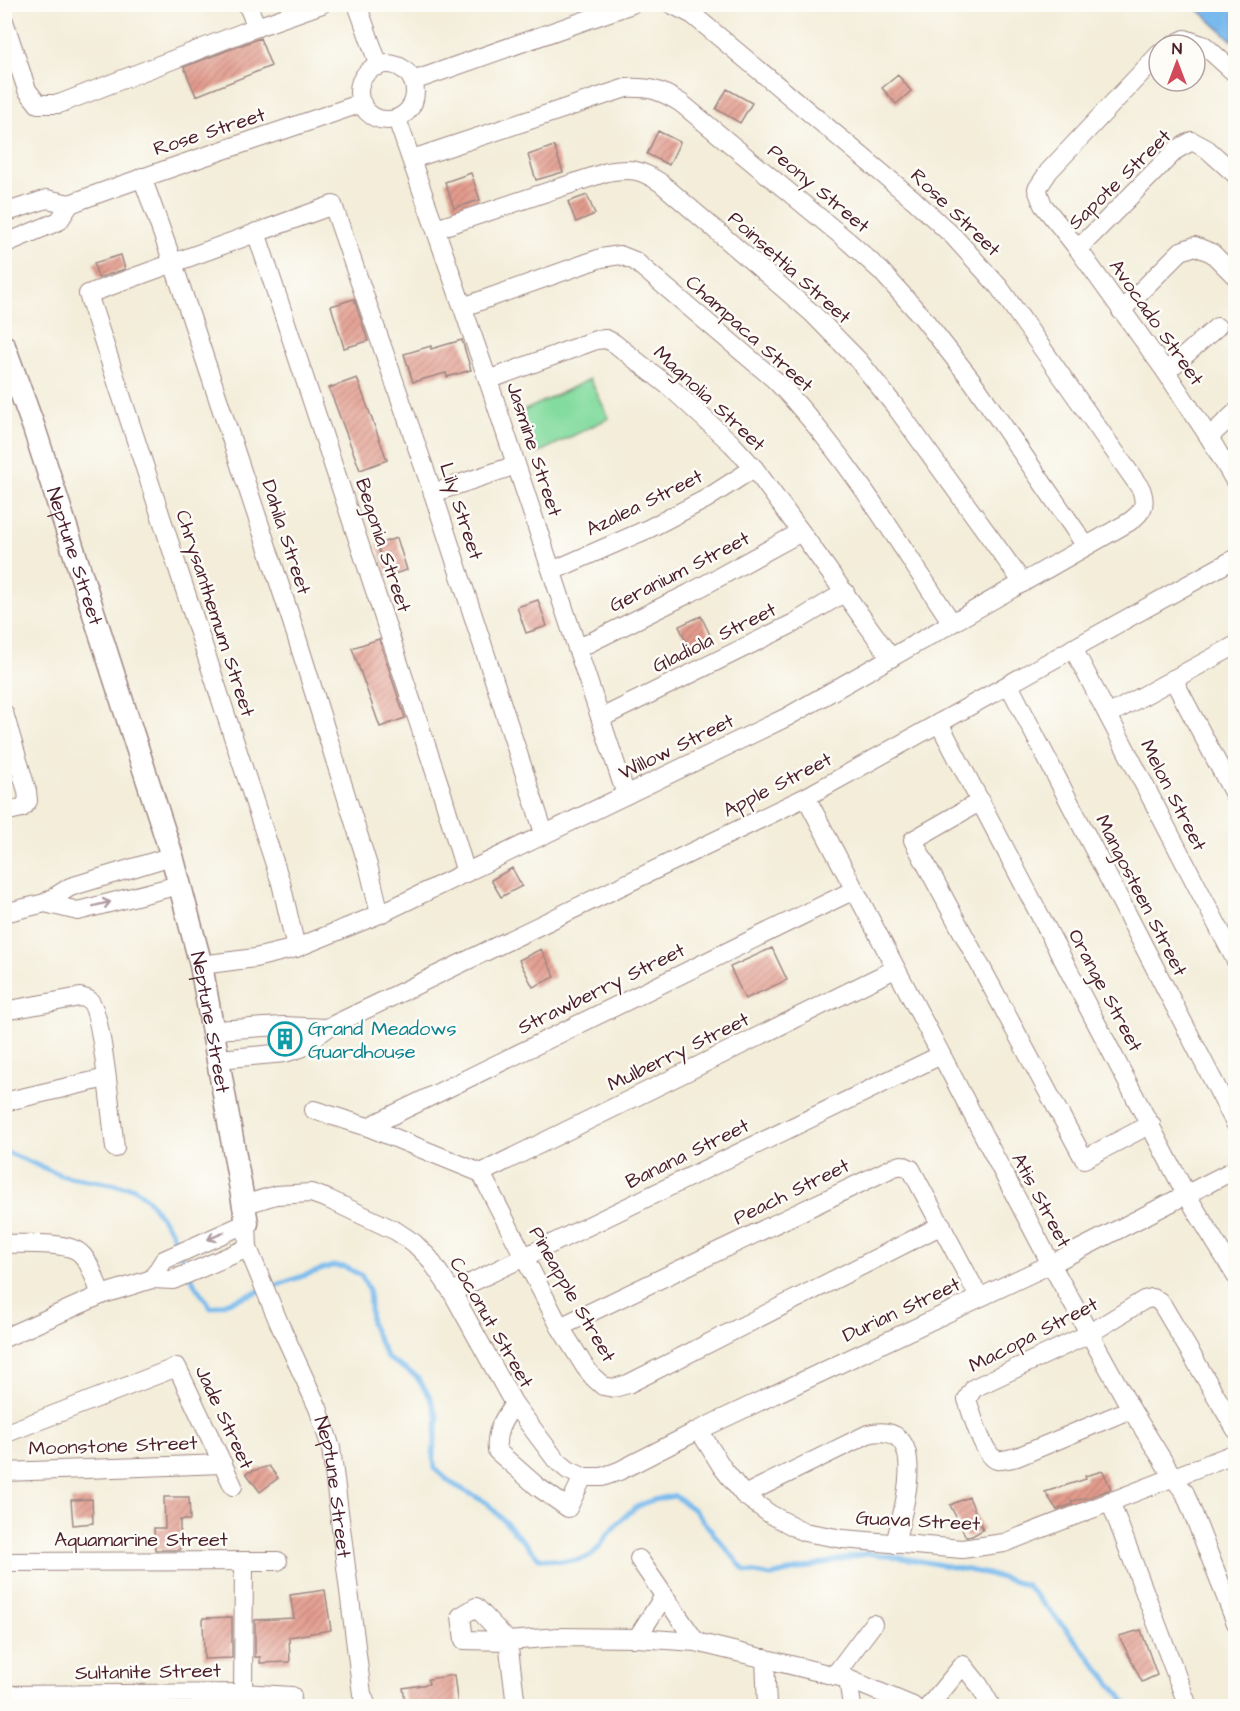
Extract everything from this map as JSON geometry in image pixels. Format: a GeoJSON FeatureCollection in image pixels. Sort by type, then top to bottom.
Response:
{"type":"FeatureCollection","features":[{"type":"Feature","properties":{"kind":"street"},"geometry":{"type":"LineString","coordinates":[[247,4],[257,27]]}},
{"type":"Feature","properties":{"kind":"street"},"geometry":{"type":"LineString","coordinates":[[4,21],[27,90],[38,104],[48,105],[59,104],[322,4]]}},
{"type":"Feature","properties":{"kind":"street"},"geometry":{"type":"LineString","coordinates":[[357,4],[379,66]]}},
{"type":"Feature","properties":{"kind":"street"},"geometry":{"type":"LineString","coordinates":[[413,81],[632,4]]}},
{"type":"Feature","properties":{"kind":"street","name":"Rose Street"},"geometry":{"type":"LineString","coordinates":[[671,4],[693,15],[914,200],[954,237],[999,287],[1025,323],[1141,489],[1144,508]]}},
{"type":"Feature","properties":{"kind":"street"},"geometry":{"type":"LineString","coordinates":[[1207,49],[1236,74]]}},
{"type":"Feature","properties":{"kind":"street"},"geometry":{"type":"LineString","coordinates":[[379,66],[395,66],[403,69],[413,81],[415,99],[405,114],[397,118],[380,119],[366,110],[362,103],[360,85],[371,70],[379,66]]}},
{"type":"Feature","properties":{"kind":"street","name":"Avocado Street"},"geometry":{"type":"LineString","coordinates":[[1147,67],[1049,171],[1037,189],[1043,205],[1078,249],[1166,372],[1236,483]]}},
{"type":"Feature","properties":{"kind":"street","name":"Peony Street"},"geometry":{"type":"LineString","coordinates":[[412,159],[626,88],[647,87],[664,92],[681,103],[881,271],[923,318],[973,382],[1086,546]]}},
{"type":"Feature","properties":{"kind":"street","name":"Rose Street"},"geometry":{"type":"LineString","coordinates":[[4,213],[47,199],[70,204],[142,177],[362,103]]}},
{"type":"Feature","properties":{"kind":"street","name":"Jasmine Street"},"geometry":{"type":"LineString","coordinates":[[397,118],[463,306],[626,795]]}},
{"type":"Feature","properties":{"kind":"street","name":"Sapote Street"},"geometry":{"type":"LineString","coordinates":[[1078,249],[1176,150],[1192,141],[1208,149],[1236,175]]}},
{"type":"Feature","properties":{"kind":"street","name":"Poinsettia Street"},"geometry":{"type":"LineString","coordinates":[[436,229],[606,172],[627,168],[645,172],[661,183],[812,313],[859,361],[898,410],[1023,583]]}},
{"type":"Feature","properties":{"kind":"street","name":"Dahila Street"},"geometry":{"type":"LineString","coordinates":[[142,177],[173,263],[292,621],[369,869],[380,914]]}},
{"type":"Feature","properties":{"kind":"street","name":"Rose Street"},"geometry":{"type":"LineString","coordinates":[[9,242],[59,221],[70,204]]}},
{"type":"Feature","properties":{"kind":"street","name":"Lily Street"},"geometry":{"type":"LineString","coordinates":[[256,232],[333,205],[433,493],[544,833]]}},
{"type":"Feature","properties":{"kind":"street"},"geometry":{"type":"LineString","coordinates":[[4,213],[9,242]]}},
{"type":"Feature","properties":{"kind":"street"},"geometry":{"type":"LineString","coordinates":[[173,263],[256,232]]}},
{"type":"Feature","properties":{"kind":"street","name":"Begonia Street"},"geometry":{"type":"LineString","coordinates":[[256,232],[442,793],[466,873]]}},
{"type":"Feature","properties":{"kind":"street"},"geometry":{"type":"LineString","coordinates":[[1121,311],[1181,251],[1195,246],[1212,253],[1236,277]]}},
{"type":"Feature","properties":{"kind":"street","name":"Champaca Street"},"geometry":{"type":"LineString","coordinates":[[463,306],[601,258],[620,255],[635,261],[775,380],[794,400],[858,480],[952,623]]}},
{"type":"Feature","properties":{"kind":"street","name":"Chrysanthemum Street"},"geometry":{"type":"LineString","coordinates":[[173,263],[88,294],[277,872],[296,948]]}},
{"type":"Feature","properties":{"kind":"street"},"geometry":{"type":"LineString","coordinates":[[1166,372],[1217,327]]}},
{"type":"Feature","properties":{"kind":"street","name":"Magnolia Street"},"geometry":{"type":"LineString","coordinates":[[488,380],[596,340],[606,339],[614,343],[671,388],[732,444],[754,468],[891,658]]}},
{"type":"Feature","properties":{"kind":"street","name":"Neptune Street"},"geometry":{"type":"LineString","coordinates":[[4,346],[38,439],[172,856],[201,965],[214,1030],[251,1256],[318,1408],[331,1448],[362,1694],[367,1707]]}},
{"type":"Feature","properties":{"kind":"street"},"geometry":{"type":"LineString","coordinates":[[1209,437],[1236,412]]}},
{"type":"Feature","properties":{"kind":"street"},"geometry":{"type":"LineString","coordinates":[[433,493],[516,465]]}},
{"type":"Feature","properties":{"kind":"street","name":"Azalea Street"},"geometry":{"type":"LineString","coordinates":[[552,571],[648,529],[706,499],[754,468]]}},
{"type":"Feature","properties":{"kind":"street","name":"Willow Street"},"geometry":{"type":"LineString","coordinates":[[201,965],[255,958],[296,948],[380,914],[466,873],[544,833],[787,717],[1129,522],[1144,508]]}},
{"type":"Feature","properties":{"kind":"street","name":"Geranium Street"},"geometry":{"type":"LineString","coordinates":[[577,649],[690,593],[801,532]]}},
{"type":"Feature","properties":{"kind":"street","name":"Apple Street"},"geometry":{"type":"LineString","coordinates":[[219,1059],[285,1053],[301,1048],[327,1028],[806,797],[1236,558]]}},
{"type":"Feature","properties":{"kind":"street","name":"Gladiola Street"},"geometry":{"type":"LineString","coordinates":[[601,718],[784,628],[845,592]]}},
{"type":"Feature","properties":{"kind":"street"},"geometry":{"type":"LineString","coordinates":[[1108,715],[1236,645]]}},
{"type":"Feature","properties":{"kind":"street","name":"Melon Street"},"geometry":{"type":"LineString","coordinates":[[1073,648],[1236,962]]}},
{"type":"Feature","properties":{"kind":"street"},"geometry":{"type":"LineString","coordinates":[[1173,679],[1236,798]]}},
{"type":"Feature","properties":{"kind":"street","name":"Mangosteen Street"},"geometry":{"type":"LineString","coordinates":[[1009,685],[1236,1125]]}},
{"type":"Feature","properties":{"kind":"street"},"geometry":{"type":"LineString","coordinates":[[4,713],[28,801],[13,810]]}},
{"type":"Feature","properties":{"kind":"street","name":"Orange Street"},"geometry":{"type":"LineString","coordinates":[[939,723],[1186,1194],[1236,1276]]}},
{"type":"Feature","properties":{"kind":"street","name":"Atis Street"},"geometry":{"type":"LineString","coordinates":[[806,797],[1089,1334],[1131,1409],[1173,1478],[1185,1493],[1236,1623]]}},
{"type":"Feature","properties":{"kind":"street"},"geometry":{"type":"LineString","coordinates":[[981,801],[913,840],[1084,1159],[1151,1124]]}},
{"type":"Feature","properties":{"kind":"street"},"geometry":{"type":"LineString","coordinates":[[4,913],[45,903],[70,887],[172,856]]}},
{"type":"Feature","properties":{"kind":"street"},"geometry":{"type":"LineString","coordinates":[[45,903],[78,911],[179,885]]}},
{"type":"Feature","properties":{"kind":"street","name":"Strawberry Street"},"geometry":{"type":"LineString","coordinates":[[368,1127],[854,890]]}},
{"type":"Feature","properties":{"kind":"street","name":"Mulberry Street"},"geometry":{"type":"LineString","coordinates":[[481,1173],[896,969]]}},
{"type":"Feature","properties":{"kind":"street"},"geometry":{"type":"LineString","coordinates":[[4,1011],[80,997],[89,1000],[95,1011],[114,1148]]}},
{"type":"Feature","properties":{"kind":"street","name":"Apple Street"},"geometry":{"type":"LineString","coordinates":[[214,1030],[283,1026],[327,1028]]}},
{"type":"Feature","properties":{"kind":"street","name":"Banana Street"},"geometry":{"type":"LineString","coordinates":[[452,1292],[941,1055]]}},
{"type":"Feature","properties":{"kind":"street"},"geometry":{"type":"LineString","coordinates":[[4,1102],[106,1078]]}},
{"type":"Feature","properties":{"kind":"street"},"geometry":{"type":"LineString","coordinates":[[314,1110],[368,1127],[481,1173]]}},
{"type":"Feature","properties":{"kind":"street","name":"Peach Street"},"geometry":{"type":"LineString","coordinates":[[561,1327],[902,1165],[911,1169],[979,1297]]}},
{"type":"Feature","properties":{"kind":"street","name":"Durian Street"},"geometry":{"type":"LineString","coordinates":[[583,1478],[602,1477],[619,1472],[699,1430],[1051,1264],[1236,1169]]}},
{"type":"Feature","properties":{"kind":"street","name":"Pineapple Street"},"geometry":{"type":"LineString","coordinates":[[481,1173],[561,1327],[592,1377],[603,1386],[614,1388],[628,1384],[942,1225]]}},
{"type":"Feature","properties":{"kind":"street","name":"Coconut Street"},"geometry":{"type":"LineString","coordinates":[[152,1279],[164,1260],[276,1195],[311,1193],[328,1199],[396,1232],[429,1258],[452,1292],[514,1404],[556,1460],[583,1478]]}},
{"type":"Feature","properties":{"kind":"street"},"geometry":{"type":"LineString","coordinates":[[4,1244],[74,1249],[85,1259],[101,1295]]}},
{"type":"Feature","properties":{"kind":"street"},"geometry":{"type":"LineString","coordinates":[[4,1338],[101,1295],[152,1279],[173,1280],[251,1256]]}},
{"type":"Feature","properties":{"kind":"street","name":"Macopa Street"},"geometry":{"type":"LineString","coordinates":[[1131,1409],[1006,1460],[996,1460],[985,1447],[968,1399],[970,1393],[980,1385],[1089,1334],[1144,1300],[1152,1298],[1159,1300],[1163,1306],[1236,1430]]}},
{"type":"Feature","properties":{"kind":"street","name":"Jade Street"},"geometry":{"type":"LineString","coordinates":[[4,1434],[177,1367],[233,1486]]}},
{"type":"Feature","properties":{"kind":"street"},"geometry":{"type":"LineString","coordinates":[[514,1404],[501,1422],[496,1438],[497,1451],[538,1487],[568,1508],[583,1478]]}},
{"type":"Feature","properties":{"kind":"street","name":"Guava Street"},"geometry":{"type":"LineString","coordinates":[[699,1430],[722,1467],[744,1494],[770,1514],[804,1532],[843,1539],[962,1549],[1004,1543],[1236,1453]]}},
{"type":"Feature","properties":{"kind":"street"},"geometry":{"type":"LineString","coordinates":[[744,1494],[868,1434],[889,1432],[897,1436],[909,1464],[909,1476],[895,1544]]}},
{"type":"Feature","properties":{"kind":"street","name":"Moonstone Street"},"geometry":{"type":"LineString","coordinates":[[4,1472],[223,1464]]}},
{"type":"Feature","properties":{"kind":"street"},"geometry":{"type":"LineString","coordinates":[[1110,1501],[1188,1707]]}},
{"type":"Feature","properties":{"kind":"street"},"geometry":{"type":"LineString","coordinates":[[639,1559],[696,1642]]}},
{"type":"Feature","properties":{"kind":"street","name":"Aquamarine Street"},"geometry":{"type":"LineString","coordinates":[[4,1562],[278,1562]]}},
{"type":"Feature","properties":{"kind":"street"},"geometry":{"type":"LineString","coordinates":[[243,1693],[244,1562]]}},
{"type":"Feature","properties":{"kind":"street"},"geometry":{"type":"LineString","coordinates":[[637,1638],[664,1596]]}},
{"type":"Feature","properties":{"kind":"street"},"geometry":{"type":"LineString","coordinates":[[841,1677],[873,1624]]}},
{"type":"Feature","properties":{"kind":"street"},"geometry":{"type":"LineString","coordinates":[[516,1707],[508,1641],[558,1637],[637,1638],[696,1642],[841,1677],[913,1707]]}},
{"type":"Feature","properties":{"kind":"street"},"geometry":{"type":"LineString","coordinates":[[765,1658],[767,1707]]}},
{"type":"Feature","properties":{"kind":"street"},"geometry":{"type":"LineString","coordinates":[[928,1707],[963,1665],[979,1685],[991,1707]]}},
{"type":"Feature","properties":{"kind":"street"},"geometry":{"type":"LineString","coordinates":[[841,1677],[852,1707]]}},
{"type":"Feature","properties":{"kind":"street","name":"Sultanite Street"},"geometry":{"type":"LineString","coordinates":[[4,1695],[243,1693],[292,1696]]}},
{"type":"Feature","properties":{"kind":"green space"},"geometry":{"type":"Polygon","coordinates":[[[590,379],[609,418],[536,454],[517,414],[590,379]]]}},
{"type":"Feature","properties":{"kind":"water"},"geometry":{"type":"Polygon","coordinates":[[[1193,5],[1235,5],[1235,43],[1193,5]]]}},
{"type":"Feature","properties":{"kind":"building"},"geometry":{"type":"Polygon","coordinates":[[[260,38],[271,66],[196,96],[184,67],[260,38]]]}},
{"type":"Feature","properties":{"kind":"building"},"geometry":{"type":"Polygon","coordinates":[[[898,75],[911,91],[896,104],[882,88],[898,75]]]}},
{"type":"Feature","properties":{"kind":"building"},"geometry":{"type":"Polygon","coordinates":[[[727,89],[752,103],[740,123],[716,109],[727,89]]]}},
{"type":"Feature","properties":{"kind":"building"},"geometry":{"type":"Polygon","coordinates":[[[658,131],[680,142],[669,165],[647,154],[658,131]]]}},
{"type":"Feature","properties":{"kind":"building"},"geometry":{"type":"Polygon","coordinates":[[[554,146],[563,172],[536,180],[528,155],[554,146]]]}},
{"type":"Feature","properties":{"kind":"building"},"geometry":{"type":"Polygon","coordinates":[[[471,173],[480,200],[454,208],[445,182],[471,173]]]}},
{"type":"Feature","properties":{"kind":"building"},"geometry":{"type":"Polygon","coordinates":[[[587,195],[595,214],[576,222],[568,202],[587,195]]]}},
{"type":"Feature","properties":{"kind":"building"},"geometry":{"type":"Polygon","coordinates":[[[121,255],[125,269],[98,278],[94,263],[121,255]]]}},
{"type":"Feature","properties":{"kind":"building"},"geometry":{"type":"Polygon","coordinates":[[[354,299],[368,341],[344,348],[331,306],[354,299]]]}},
{"type":"Feature","properties":{"kind":"building"},"geometry":{"type":"Polygon","coordinates":[[[462,340],[471,370],[447,377],[446,373],[413,382],[404,354],[462,340]]]}},
{"type":"Feature","properties":{"kind":"building"},"geometry":{"type":"Polygon","coordinates":[[[357,378],[387,460],[360,470],[329,388],[357,378]]]}},
{"type":"Feature","properties":{"kind":"building"},"geometry":{"type":"Polygon","coordinates":[[[397,538],[407,570],[387,576],[377,544],[397,538]]]}},
{"type":"Feature","properties":{"kind":"building"},"geometry":{"type":"Polygon","coordinates":[[[538,600],[547,626],[526,633],[517,607],[538,600]]]}},
{"type":"Feature","properties":{"kind":"building"},"geometry":{"type":"Polygon","coordinates":[[[701,616],[711,637],[689,648],[679,626],[701,616]]]}},
{"type":"Feature","properties":{"kind":"building"},"geometry":{"type":"Polygon","coordinates":[[[379,639],[405,718],[380,727],[352,648],[379,639]]]}},
{"type":"Feature","properties":{"kind":"building"},"geometry":{"type":"Polygon","coordinates":[[[512,868],[522,886],[501,897],[491,880],[512,868]]]}},
{"type":"Feature","properties":{"kind":"building"},"geometry":{"type":"Polygon","coordinates":[[[772,948],[787,980],[745,999],[730,967],[772,948]]]}},
{"type":"Feature","properties":{"kind":"building"},"geometry":{"type":"Polygon","coordinates":[[[541,949],[555,977],[533,987],[519,960],[541,949]]]}},
{"type":"Feature","properties":{"kind":"building"},"geometry":{"type":"Polygon","coordinates":[[[269,1466],[278,1478],[260,1492],[246,1473],[269,1466]]]}},
{"type":"Feature","properties":{"kind":"building"},"geometry":{"type":"Polygon","coordinates":[[[1103,1471],[1111,1489],[1088,1498],[1071,1501],[1072,1504],[1057,1510],[1045,1492],[1086,1479],[1085,1476],[1103,1471]]]}},
{"type":"Feature","properties":{"kind":"building"},"geometry":{"type":"Polygon","coordinates":[[[164,1497],[189,1497],[190,1520],[180,1520],[180,1550],[155,1550],[154,1528],[165,1528],[164,1497]]]}},
{"type":"Feature","properties":{"kind":"building"},"geometry":{"type":"Polygon","coordinates":[[[969,1497],[983,1530],[966,1537],[950,1505],[969,1497]]]}},
{"type":"Feature","properties":{"kind":"building"},"geometry":{"type":"Polygon","coordinates":[[[92,1499],[93,1523],[73,1525],[71,1500],[92,1499]]]}},
{"type":"Feature","properties":{"kind":"building"},"geometry":{"type":"Polygon","coordinates":[[[325,1590],[331,1630],[289,1637],[290,1662],[260,1663],[260,1657],[255,1657],[255,1620],[294,1618],[290,1595],[325,1590]]]}},
{"type":"Feature","properties":{"kind":"building"},"geometry":{"type":"Polygon","coordinates":[[[232,1617],[232,1658],[204,1659],[203,1618],[232,1617]]]}},
{"type":"Feature","properties":{"kind":"building"},"geometry":{"type":"Polygon","coordinates":[[[1141,1630],[1157,1675],[1142,1682],[1119,1636],[1141,1630]]]}},
{"type":"Feature","properties":{"kind":"building"},"geometry":{"type":"Polygon","coordinates":[[[454,1675],[458,1707],[406,1707],[403,1688],[429,1684],[428,1679],[454,1675]]]}},
{"type":"Feature","properties":{"kind":"waterway"},"geometry":{"type":"LineString","coordinates":[[4,1151],[63,1176],[135,1188],[150,1202],[171,1231],[195,1285],[211,1308],[332,1266],[345,1267],[361,1275],[369,1290],[371,1324],[387,1358],[416,1376],[430,1397],[438,1418],[433,1453],[435,1469],[451,1483],[487,1503],[539,1558],[571,1561],[590,1556],[616,1525],[637,1507],[653,1500],[675,1496],[694,1510],[745,1571],[771,1576],[867,1553],[988,1574],[1026,1585],[1067,1630],[1129,1706]]}},
{"type":"Feature","properties":{"kind":"place","name":"Grand Meadows Guardhouse"},"geometry":{"type":"Point","coordinates":[285,1039]}}]}
